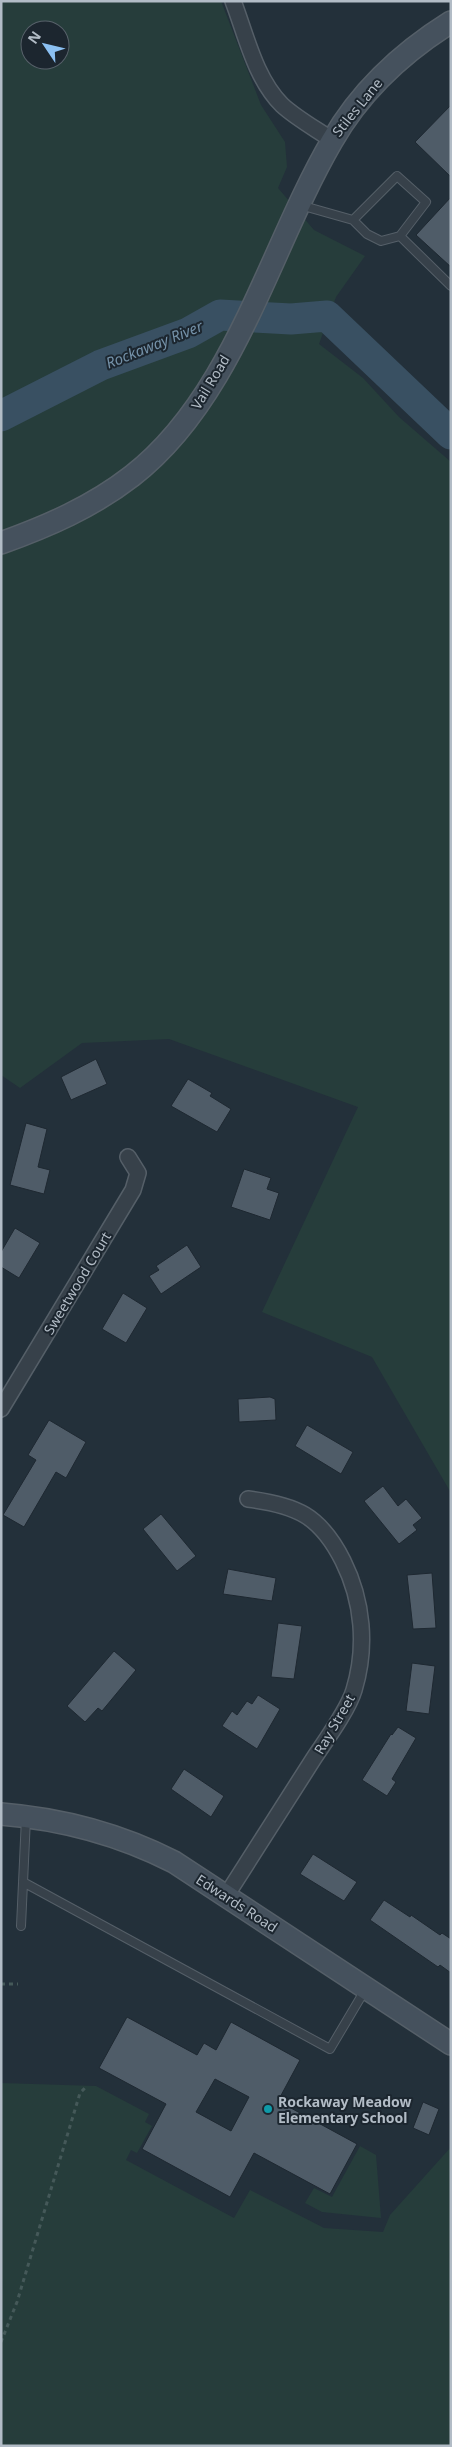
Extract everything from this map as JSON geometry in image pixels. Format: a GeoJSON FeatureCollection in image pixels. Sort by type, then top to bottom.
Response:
{"type":"FeatureCollection","features":[{"type":"Feature","properties":{"kind":"street","name":"Stiles Lane"},"geometry":{"type":"LineString","coordinates":[[233,1],[257,66],[268,88],[282,105],[332,140],[376,81],[425,38],[451,22]]}},
{"type":"Feature","properties":{"kind":"street","name":"Vail Road"},"geometry":{"type":"LineString","coordinates":[[1,543],[46,527],[75,513],[132,476],[152,457],[192,412],[224,362],[279,250],[298,205],[332,140]]}},
{"type":"Feature","properties":{"kind":"street","name":"Sweetwood Court"},"geometry":{"type":"LineString","coordinates":[[1,1408],[134,1190],[138,1173],[128,1157]]}},
{"type":"Feature","properties":{"kind":"street","name":"Ray Street"},"geometry":{"type":"LineString","coordinates":[[226,1896],[328,1735],[353,1692],[362,1645],[358,1598],[350,1575],[326,1533],[306,1516],[288,1505],[248,1499]]}},
{"type":"Feature","properties":{"kind":"street","name":"Edwards Road"},"geometry":{"type":"LineString","coordinates":[[1,1814],[26,1816],[100,1831],[142,1846],[174,1862],[451,2044]]}},
{"type":"Feature","properties":{"kind":"lane"},"geometry":{"type":"LineString","coordinates":[[298,205],[352,220],[367,234],[381,240],[400,236],[426,202],[397,176],[352,220]]}},
{"type":"Feature","properties":{"kind":"lane"},"geometry":{"type":"LineString","coordinates":[[400,236],[451,286]]}},
{"type":"Feature","properties":{"kind":"lane"},"geometry":{"type":"LineString","coordinates":[[21,1926],[26,1816]]}},
{"type":"Feature","properties":{"kind":"lane"},"geometry":{"type":"LineString","coordinates":[[23,1882],[330,2049],[366,1988]]}},
{"type":"Feature","properties":{"kind":"path"},"geometry":{"type":"LineString","coordinates":[[1,1984],[18,1984]]}},
{"type":"Feature","properties":{"kind":"path"},"geometry":{"type":"LineString","coordinates":[[1,2342],[17,2302],[80,2092],[86,2087]]}},
{"type":"Feature","properties":{"kind":"green space"},"geometry":{"type":"Polygon","coordinates":[[[1,1],[221,1],[261,105],[285,142],[287,167],[278,188],[314,230],[365,256],[336,297],[319,344],[363,378],[399,417],[451,462],[451,1493],[372,1357],[262,1312],[358,1107],[169,1039],[82,1043],[20,1088],[1,1075],[1,1]]]}},
{"type":"Feature","properties":{"kind":"green space"},"geometry":{"type":"Polygon","coordinates":[[[1,2083],[96,2086],[149,2114],[145,2122],[152,2126],[137,2153],[131,2150],[126,2160],[234,2218],[250,2190],[324,2228],[383,2232],[390,2215],[451,2147],[451,2446],[1,2446],[1,2083]]]}},
{"type":"Feature","properties":{"kind":"green space"},"geometry":{"type":"Polygon","coordinates":[[[360,2146],[376,2155],[381,2218],[322,2212],[305,2203],[314,2188],[332,2197],[360,2146]]]}},
{"type":"Feature","properties":{"kind":"building"},"geometry":{"type":"Polygon","coordinates":[[[451,105],[451,177],[415,142],[451,105]]]}},
{"type":"Feature","properties":{"kind":"building"},"geometry":{"type":"Polygon","coordinates":[[[451,197],[451,267],[416,235],[451,197]]]}},
{"type":"Feature","properties":{"kind":"building"},"geometry":{"type":"Polygon","coordinates":[[[96,1059],[107,1084],[71,1100],[61,1077],[96,1059]]]}},
{"type":"Feature","properties":{"kind":"building"},"geometry":{"type":"Polygon","coordinates":[[[188,1079],[212,1093],[210,1096],[231,1109],[217,1132],[171,1106],[188,1079]]]}},
{"type":"Feature","properties":{"kind":"building"},"geometry":{"type":"Polygon","coordinates":[[[26,1123],[47,1129],[38,1167],[50,1170],[44,1194],[10,1185],[26,1123]]]}},
{"type":"Feature","properties":{"kind":"building"},"geometry":{"type":"Polygon","coordinates":[[[244,1169],[271,1178],[267,1189],[279,1193],[270,1220],[231,1207],[244,1169]]]}},
{"type":"Feature","properties":{"kind":"building"},"geometry":{"type":"Polygon","coordinates":[[[15,1228],[40,1243],[19,1278],[1,1267],[1,1252],[15,1228]]]}},
{"type":"Feature","properties":{"kind":"building"},"geometry":{"type":"Polygon","coordinates":[[[187,1245],[201,1267],[161,1294],[149,1276],[159,1270],[156,1266],[187,1245]]]}},
{"type":"Feature","properties":{"kind":"building"},"geometry":{"type":"Polygon","coordinates":[[[123,1293],[147,1308],[126,1343],[102,1329],[123,1293]]]}},
{"type":"Feature","properties":{"kind":"building"},"geometry":{"type":"Polygon","coordinates":[[[270,1397],[275,1399],[276,1420],[239,1422],[238,1399],[270,1397]]]}},
{"type":"Feature","properties":{"kind":"building"},"geometry":{"type":"Polygon","coordinates":[[[49,1420],[86,1442],[66,1478],[56,1472],[24,1527],[3,1515],[36,1460],[28,1455],[49,1420]]]}},
{"type":"Feature","properties":{"kind":"building"},"geometry":{"type":"Polygon","coordinates":[[[307,1425],[353,1452],[341,1474],[295,1446],[307,1425]]]}},
{"type":"Feature","properties":{"kind":"building"},"geometry":{"type":"Polygon","coordinates":[[[383,1486],[398,1506],[406,1499],[422,1518],[413,1525],[417,1530],[399,1544],[364,1501],[383,1486]]]}},
{"type":"Feature","properties":{"kind":"building"},"geometry":{"type":"Polygon","coordinates":[[[161,1514],[196,1556],[177,1571],[143,1529],[161,1514]]]}},
{"type":"Feature","properties":{"kind":"building"},"geometry":{"type":"Polygon","coordinates":[[[228,1569],[276,1578],[272,1601],[223,1594],[228,1569]]]}},
{"type":"Feature","properties":{"kind":"building"},"geometry":{"type":"Polygon","coordinates":[[[432,1573],[436,1628],[413,1629],[407,1575],[432,1573]]]}},
{"type":"Feature","properties":{"kind":"building"},"geometry":{"type":"Polygon","coordinates":[[[278,1623],[302,1626],[294,1679],[271,1677],[278,1623]]]}},
{"type":"Feature","properties":{"kind":"building"},"geometry":{"type":"Polygon","coordinates":[[[114,1651],[136,1670],[102,1711],[98,1708],[85,1722],[67,1706],[114,1651]]]}},
{"type":"Feature","properties":{"kind":"building"},"geometry":{"type":"Polygon","coordinates":[[[412,1663],[435,1666],[429,1714],[406,1711],[412,1663]]]}},
{"type":"Feature","properties":{"kind":"building"},"geometry":{"type":"Polygon","coordinates":[[[258,1695],[280,1709],[257,1749],[222,1726],[232,1711],[237,1715],[247,1701],[252,1704],[258,1695]]]}},
{"type":"Feature","properties":{"kind":"building"},"geometry":{"type":"Polygon","coordinates":[[[398,1727],[416,1738],[392,1779],[396,1782],[387,1796],[362,1780],[391,1734],[398,1727]]]}},
{"type":"Feature","properties":{"kind":"building"},"geometry":{"type":"Polygon","coordinates":[[[184,1769],[224,1796],[211,1817],[171,1789],[184,1769]]]}},
{"type":"Feature","properties":{"kind":"building"},"geometry":{"type":"Polygon","coordinates":[[[313,1854],[357,1882],[344,1901],[300,1874],[313,1854]]]}},
{"type":"Feature","properties":{"kind":"building"},"geometry":{"type":"Polygon","coordinates":[[[384,1900],[410,1917],[411,1915],[440,1935],[442,1933],[451,1939],[451,1973],[440,1965],[438,1967],[370,1920],[384,1900]]]}},
{"type":"Feature","properties":{"kind":"building","name":"Rockaway Meadow Elementary School"},"geometry":{"type":"Polygon","coordinates":[[[127,2017],[197,2055],[204,2043],[216,2050],[231,2022],[300,2060],[278,2101],[357,2144],[330,2194],[254,2153],[230,2197],[142,2149],[166,2104],[99,2068],[127,2017]],[[215,2079],[196,2112],[231,2131],[249,2097],[215,2079]]]}},
{"type":"Feature","properties":{"kind":"building"},"geometry":{"type":"Polygon","coordinates":[[[423,2102],[439,2109],[429,2135],[413,2128],[423,2102]]]}},
{"type":"Feature","properties":{"kind":"waterway","name":"Rockaway River"},"geometry":{"type":"LineString","coordinates":[[1,416],[101,365],[188,333],[220,315],[291,319],[327,316],[451,434]]}},
{"type":"Feature","properties":{"kind":"place","name":"Rockaway Meadow Elementary School"},"geometry":{"type":"Point","coordinates":[268,2109]}}]}
